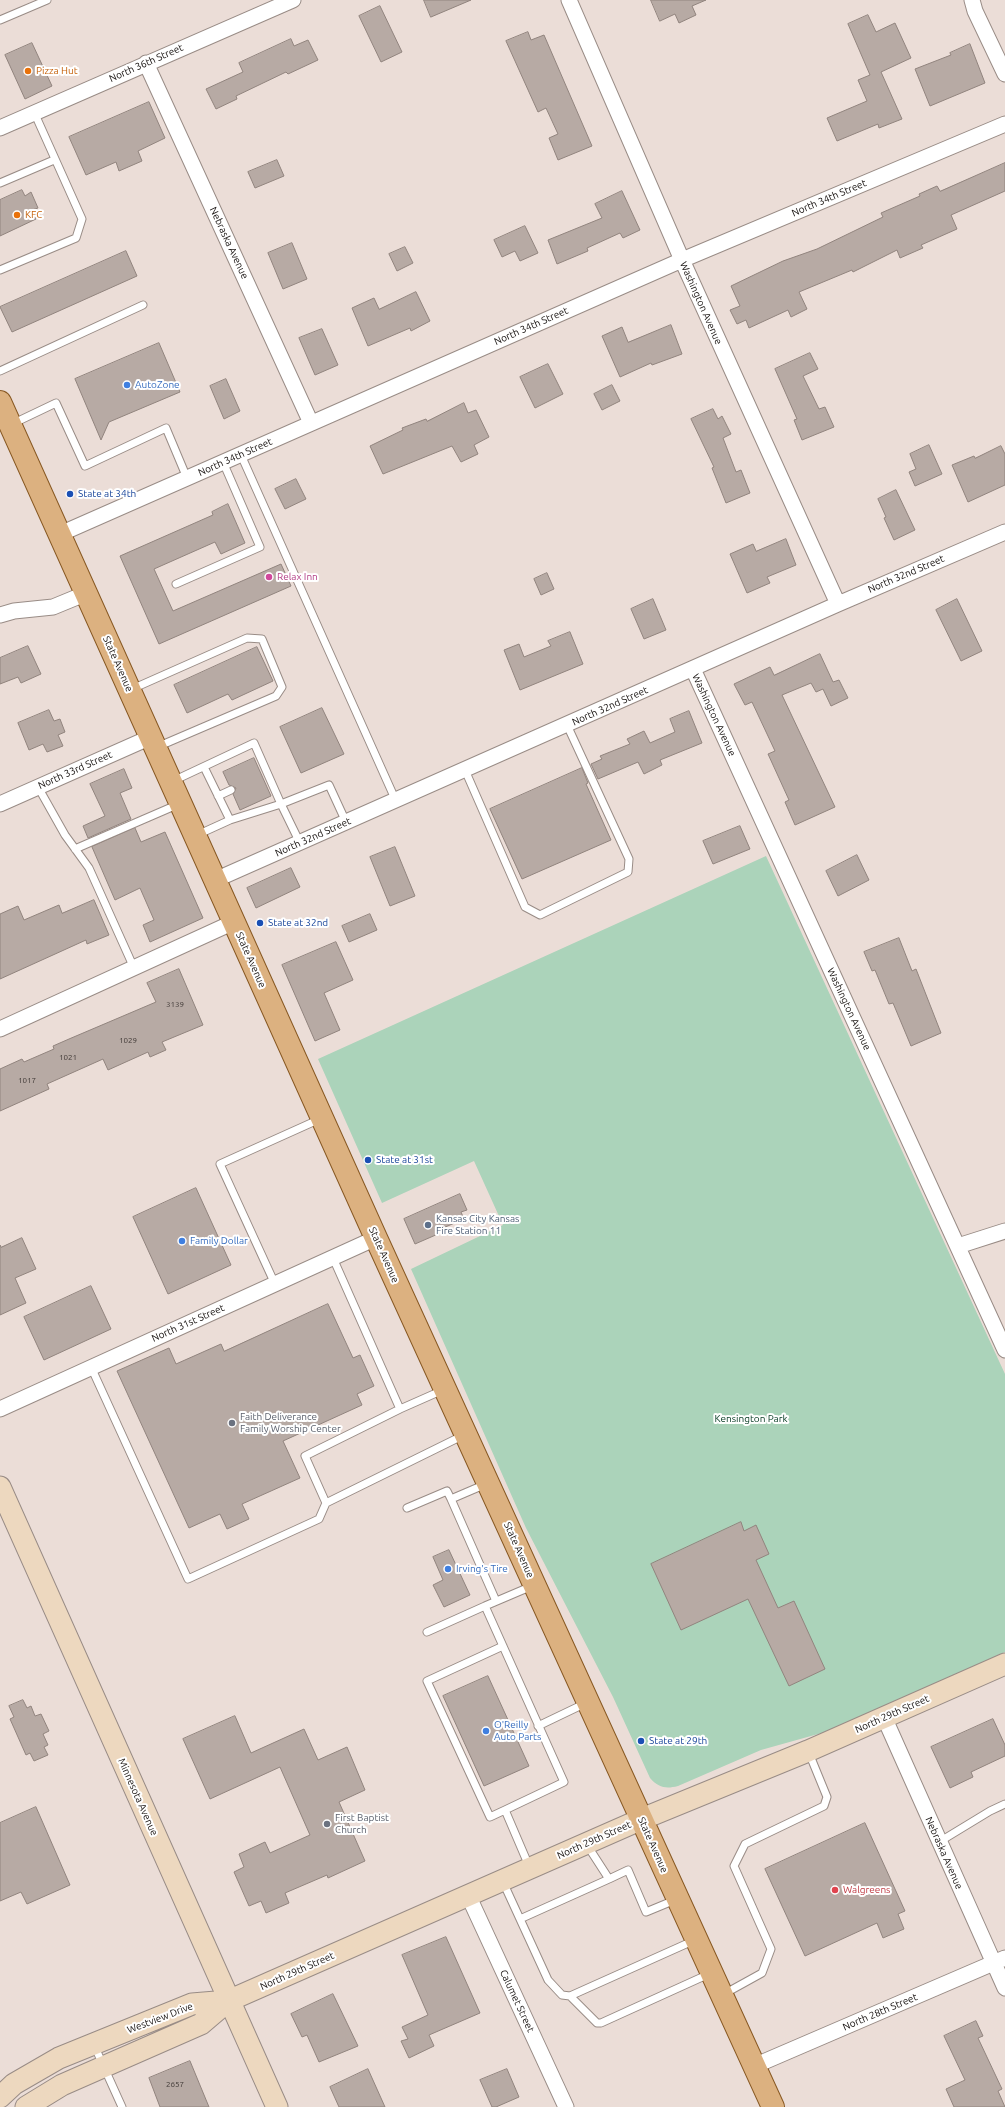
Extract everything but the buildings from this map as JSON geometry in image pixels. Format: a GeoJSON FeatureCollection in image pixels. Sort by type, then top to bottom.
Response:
{"type":"FeatureCollection","features":[{"type":"Feature","properties":{"kind":"main road","name":"State Avenue"},"geometry":{"type":"LineString","coordinates":[[0,402],[376,1238],[773,2107]]}},
{"type":"Feature","properties":{"kind":"main road","name":"Minnesota Avenue"},"geometry":{"type":"LineString","coordinates":[[0,1487],[276,2107]]}},
{"type":"Feature","properties":{"kind":"main road","name":"North 29th Street"},"geometry":{"type":"LineString","coordinates":[[228,2001],[642,1819],[808,1751],[1005,1664]]}},
{"type":"Feature","properties":{"kind":"main road","name":"Westview Drive"},"geometry":{"type":"LineString","coordinates":[[0,2097],[14,2084],[59,2058],[192,2004],[228,2001]]}},
{"type":"Feature","properties":{"kind":"main road","name":"Westview Drive"},"geometry":{"type":"LineString","coordinates":[[26,2107],[62,2085],[201,2024],[228,2001]]}},
{"type":"Feature","properties":{"kind":"street","name":"North 36th Street"},"geometry":{"type":"LineString","coordinates":[[0,128],[293,0]]}},
{"type":"Feature","properties":{"kind":"street","name":"Washington Avenue"},"geometry":{"type":"LineString","coordinates":[[570,0],[682,260],[838,604]]}},
{"type":"Feature","properties":{"kind":"street"},"geometry":{"type":"LineString","coordinates":[[972,0],[975,11],[1005,74]]}},
{"type":"Feature","properties":{"kind":"street","name":"Nebraska Avenue"},"geometry":{"type":"LineString","coordinates":[[146,63],[311,423]]}},
{"type":"Feature","properties":{"kind":"street","name":"North 34th Street"},"geometry":{"type":"LineString","coordinates":[[60,534],[682,260],[1005,124]]}},
{"type":"Feature","properties":{"kind":"street","name":"North 32nd Street"},"geometry":{"type":"LineString","coordinates":[[215,880],[838,604],[1005,532]]}},
{"type":"Feature","properties":{"kind":"street"},"geometry":{"type":"LineString","coordinates":[[0,615],[14,611],[53,607],[87,593]]}},
{"type":"Feature","properties":{"kind":"street","name":"Washington Avenue"},"geometry":{"type":"LineString","coordinates":[[692,669],[1005,1350]]}},
{"type":"Feature","properties":{"kind":"street","name":"North 33rd Street"},"geometry":{"type":"LineString","coordinates":[[0,804],[38,787],[153,742]]}},
{"type":"Feature","properties":{"kind":"street"},"geometry":{"type":"LineString","coordinates":[[0,1029],[234,922]]}},
{"type":"Feature","properties":{"kind":"street"},"geometry":{"type":"LineString","coordinates":[[958,1246],[1005,1231]]}},
{"type":"Feature","properties":{"kind":"street","name":"North 31st Street"},"geometry":{"type":"LineString","coordinates":[[0,1409],[376,1238]]}},
{"type":"Feature","properties":{"kind":"street","name":"Nebraska Avenue"},"geometry":{"type":"LineString","coordinates":[[884,1717],[939,1842],[999,1960],[1005,1988]]}},
{"type":"Feature","properties":{"kind":"street","name":"Calumet Street"},"geometry":{"type":"LineString","coordinates":[[468,1896],[566,2107]]}},
{"type":"Feature","properties":{"kind":"street","name":"North 28th Street"},"geometry":{"type":"LineString","coordinates":[[754,2066],[999,1960]]}},
{"type":"Feature","properties":{"kind":"lane"},"geometry":{"type":"LineString","coordinates":[[0,20],[46,0]]}},
{"type":"Feature","properties":{"kind":"lane"},"geometry":{"type":"LineString","coordinates":[[0,270],[76,238],[82,219],[54,160],[34,112]]}},
{"type":"Feature","properties":{"kind":"lane"},"geometry":{"type":"LineString","coordinates":[[0,183],[54,160]]}},
{"type":"Feature","properties":{"kind":"lane"},"geometry":{"type":"LineString","coordinates":[[0,371],[143,305]]}},
{"type":"Feature","properties":{"kind":"lane"},"geometry":{"type":"LineString","coordinates":[[10,424],[56,403],[84,466],[166,428],[187,478]]}},
{"type":"Feature","properties":{"kind":"lane"},"geometry":{"type":"LineString","coordinates":[[241,454],[396,801]]}},
{"type":"Feature","properties":{"kind":"lane"},"geometry":{"type":"LineString","coordinates":[[176,584],[260,547],[222,462]]}},
{"type":"Feature","properties":{"kind":"lane"},"geometry":{"type":"LineString","coordinates":[[130,690],[247,638],[262,639],[282,687],[276,696],[153,742]]}},
{"type":"Feature","properties":{"kind":"lane"},"geometry":{"type":"LineString","coordinates":[[465,770],[525,907],[540,916],[628,872],[629,859],[567,725]]}},
{"type":"Feature","properties":{"kind":"lane"},"geometry":{"type":"LineString","coordinates":[[171,782],[254,744],[265,775],[282,804],[300,843]]}},
{"type":"Feature","properties":{"kind":"lane"},"geometry":{"type":"LineString","coordinates":[[204,767],[230,820]]}},
{"type":"Feature","properties":{"kind":"lane"},"geometry":{"type":"LineString","coordinates":[[195,836],[230,820],[282,804],[329,785],[346,822]]}},
{"type":"Feature","properties":{"kind":"lane"},"geometry":{"type":"LineString","coordinates":[[38,787],[65,835],[89,868],[134,968]]}},
{"type":"Feature","properties":{"kind":"lane"},"geometry":{"type":"LineString","coordinates":[[218,796],[232,790]]}},
{"type":"Feature","properties":{"kind":"lane"},"geometry":{"type":"LineString","coordinates":[[75,849],[181,803]]}},
{"type":"Feature","properties":{"kind":"lane"},"geometry":{"type":"LineString","coordinates":[[275,1284],[220,1164],[323,1118]]}},
{"type":"Feature","properties":{"kind":"lane"},"geometry":{"type":"LineString","coordinates":[[333,1258],[400,1409]]}},
{"type":"Feature","properties":{"kind":"lane"},"geometry":{"type":"LineString","coordinates":[[91,1367],[188,1579],[318,1519],[326,1503],[466,1434]]}},
{"type":"Feature","properties":{"kind":"lane"},"geometry":{"type":"LineString","coordinates":[[326,1503],[305,1456],[400,1409],[445,1389]]}},
{"type":"Feature","properties":{"kind":"lane"},"geometry":{"type":"LineString","coordinates":[[451,1499],[488,1482]]}},
{"type":"Feature","properties":{"kind":"lane"},"geometry":{"type":"LineString","coordinates":[[407,1508],[447,1491],[496,1601]]}},
{"type":"Feature","properties":{"kind":"lane"},"geometry":{"type":"LineString","coordinates":[[427,1632],[535,1585]]}},
{"type":"Feature","properties":{"kind":"lane"},"geometry":{"type":"LineString","coordinates":[[485,1606],[503,1646],[538,1726],[564,1782],[490,1817],[427,1681],[503,1646]]}},
{"type":"Feature","properties":{"kind":"lane"},"geometry":{"type":"LineString","coordinates":[[538,1726],[588,1702]]}},
{"type":"Feature","properties":{"kind":"lane"},"geometry":{"type":"LineString","coordinates":[[722,1995],[762,1974],[771,1949],[734,1866],[745,1844],[824,1806],[827,1797],[808,1751]]}},
{"type":"Feature","properties":{"kind":"lane"},"geometry":{"type":"LineString","coordinates":[[939,1842],[990,1811],[1005,1804]]}},
{"type":"Feature","properties":{"kind":"lane"},"geometry":{"type":"LineString","coordinates":[[505,1810],[530,1868]]}},
{"type":"Feature","properties":{"kind":"lane"},"geometry":{"type":"LineString","coordinates":[[586,1844],[609,1879]]}},
{"type":"Feature","properties":{"kind":"lane"},"geometry":{"type":"LineString","coordinates":[[520,1919],[628,1870],[646,1912],[678,1898]]}},
{"type":"Feature","properties":{"kind":"lane"},"geometry":{"type":"LineString","coordinates":[[502,1880],[548,1980],[562,1996],[570,1996],[697,1939]]}},
{"type":"Feature","properties":{"kind":"lane"},"geometry":{"type":"LineString","coordinates":[[570,1996],[597,2023],[712,1973]]}},
{"type":"Feature","properties":{"kind":"lane"},"geometry":{"type":"LineString","coordinates":[[94,2044],[122,2107]]}},
{"type":"Feature","properties":{"kind":"green space","name":"Kensington Park"},"geometry":{"type":"Polygon","coordinates":[[[766,856],[1005,1374],[1005,1652],[836,1729],[761,1750],[678,1786],[663,1787],[656,1784],[650,1778],[613,1697],[526,1528],[411,1269],[503,1225],[474,1161],[382,1203],[318,1059],[766,856]]]}},
{"type":"Feature","properties":{"kind":"place","name":"Pizza Hut"},"geometry":{"type":"Point","coordinates":[28,71]}},
{"type":"Feature","properties":{"kind":"place","name":"KFC"},"geometry":{"type":"Point","coordinates":[17,215]}},
{"type":"Feature","properties":{"kind":"place","name":"AutoZone"},"geometry":{"type":"Point","coordinates":[127,385]}},
{"type":"Feature","properties":{"kind":"place","name":"State at 34th"},"geometry":{"type":"Point","coordinates":[70,494]}},
{"type":"Feature","properties":{"kind":"place","name":"Relax Inn"},"geometry":{"type":"Point","coordinates":[269,577]}},
{"type":"Feature","properties":{"kind":"place","name":"State at 32nd"},"geometry":{"type":"Point","coordinates":[260,923]}},
{"type":"Feature","properties":{"kind":"place","name":"State at 31st"},"geometry":{"type":"Point","coordinates":[368,1160]}},
{"type":"Feature","properties":{"kind":"place","name":"Kansas City Kansas Fire Station 11"},"geometry":{"type":"Point","coordinates":[428,1225]}},
{"type":"Feature","properties":{"kind":"place","name":"Family Dollar"},"geometry":{"type":"Point","coordinates":[182,1241]}},
{"type":"Feature","properties":{"kind":"place","name":"Faith Deliverance Family Worship Center"},"geometry":{"type":"Point","coordinates":[232,1423]}},
{"type":"Feature","properties":{"kind":"place","name":"Irving's Tire"},"geometry":{"type":"Point","coordinates":[448,1569]}},
{"type":"Feature","properties":{"kind":"place","name":"O'Reilly Auto Parts"},"geometry":{"type":"Point","coordinates":[486,1731]}},
{"type":"Feature","properties":{"kind":"place","name":"State at 29th"},"geometry":{"type":"Point","coordinates":[641,1741]}},
{"type":"Feature","properties":{"kind":"place","name":"First Baptist Church"},"geometry":{"type":"Point","coordinates":[327,1824]}},
{"type":"Feature","properties":{"kind":"place","name":"Walgreens"},"geometry":{"type":"Point","coordinates":[835,1890]}}]}
